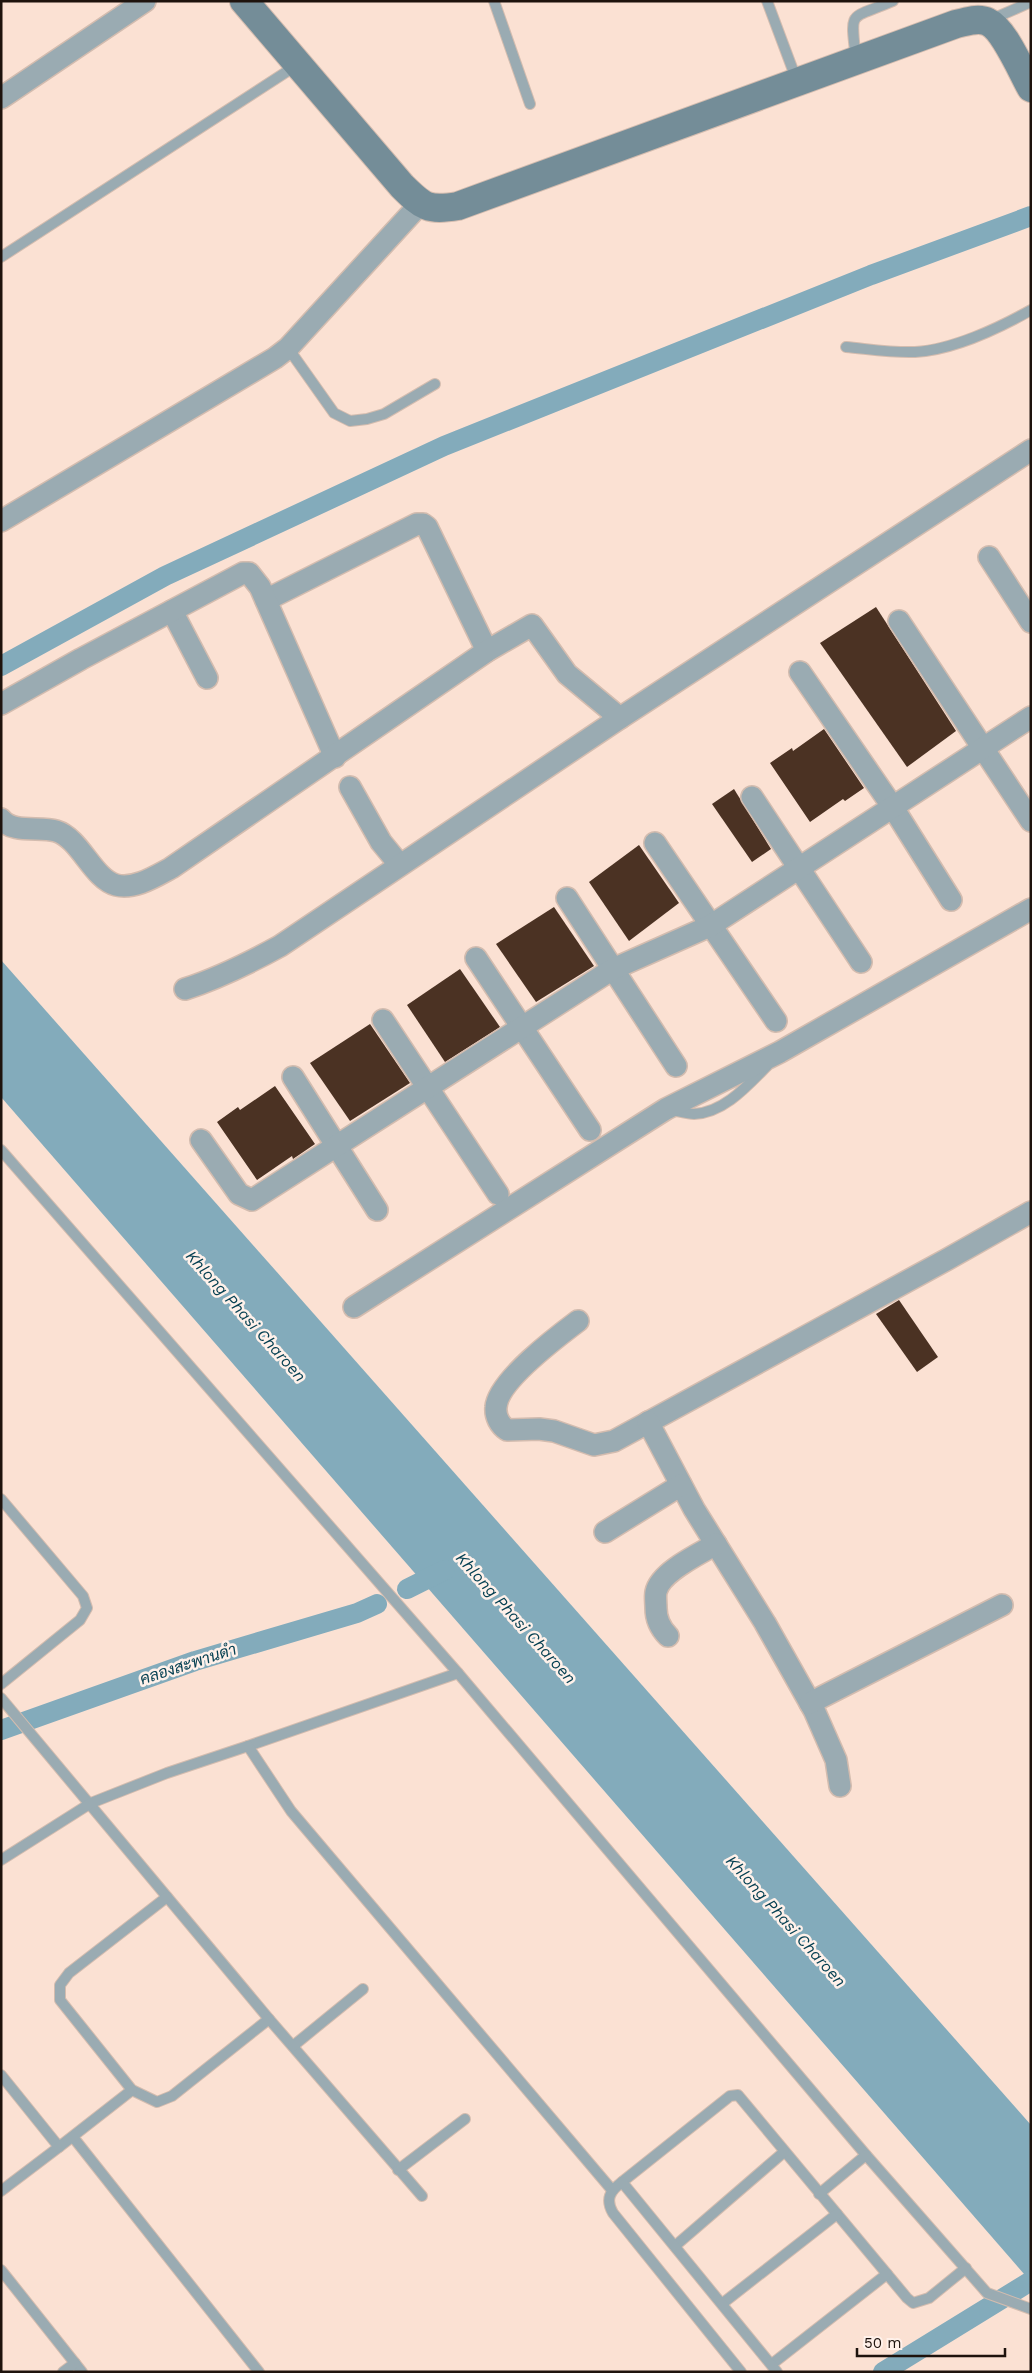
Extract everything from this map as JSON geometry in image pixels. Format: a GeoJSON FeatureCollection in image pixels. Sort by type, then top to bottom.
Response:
{"type":"FeatureCollection","features":[{"type":"Feature","properties":{"kind":"street"},"geometry":{"type":"LineString","coordinates":[[1,98],[145,1]]}},
{"type":"Feature","properties":{"kind":"street"},"geometry":{"type":"LineString","coordinates":[[244,1],[420,204],[437,210],[458,206],[956,24],[974,20],[987,21],[998,30],[1031,88]]}},
{"type":"Feature","properties":{"kind":"street"},"geometry":{"type":"LineString","coordinates":[[1,521],[261,368],[288,348],[420,204]]}},
{"type":"Feature","properties":{"kind":"street"},"geometry":{"type":"LineString","coordinates":[[185,989],[244,966],[280,946],[399,864],[620,718],[1031,450]]}},
{"type":"Feature","properties":{"kind":"street"},"geometry":{"type":"LineString","coordinates":[[266,600],[416,524],[423,524],[428,527],[487,651]]}},
{"type":"Feature","properties":{"kind":"street"},"geometry":{"type":"LineString","coordinates":[[989,557],[1031,622]]}},
{"type":"Feature","properties":{"kind":"street"},"geometry":{"type":"LineString","coordinates":[[1,704],[172,610],[243,573],[249,573],[254,577],[266,600],[335,756]]}},
{"type":"Feature","properties":{"kind":"street"},"geometry":{"type":"LineString","coordinates":[[172,610],[207,678]]}},
{"type":"Feature","properties":{"kind":"street"},"geometry":{"type":"LineString","coordinates":[[899,622],[1031,821]]}},
{"type":"Feature","properties":{"kind":"street"},"geometry":{"type":"LineString","coordinates":[[1,819],[16,827],[56,831],[65,835],[106,879],[116,885],[149,880],[171,868],[487,651],[532,625],[567,674],[620,718]]}},
{"type":"Feature","properties":{"kind":"street"},"geometry":{"type":"LineString","coordinates":[[800,672],[892,806],[951,900]]}},
{"type":"Feature","properties":{"kind":"street"},"geometry":{"type":"LineString","coordinates":[[201,1140],[239,1194],[252,1200],[612,969],[710,926],[1031,717]]}},
{"type":"Feature","properties":{"kind":"street"},"geometry":{"type":"LineString","coordinates":[[350,787],[381,842],[399,864]]}},
{"type":"Feature","properties":{"kind":"street"},"geometry":{"type":"LineString","coordinates":[[752,797],[861,962]]}},
{"type":"Feature","properties":{"kind":"street"},"geometry":{"type":"LineString","coordinates":[[655,843],[776,1021]]}},
{"type":"Feature","properties":{"kind":"street"},"geometry":{"type":"LineString","coordinates":[[567,898],[676,1066]]}},
{"type":"Feature","properties":{"kind":"street"},"geometry":{"type":"LineString","coordinates":[[354,1307],[666,1109],[780,1052],[1031,909]]}},
{"type":"Feature","properties":{"kind":"street"},"geometry":{"type":"LineString","coordinates":[[476,958],[590,1130]]}},
{"type":"Feature","properties":{"kind":"street"},"geometry":{"type":"LineString","coordinates":[[383,1020],[498,1194]]}},
{"type":"Feature","properties":{"kind":"street"},"geometry":{"type":"LineString","coordinates":[[293,1076],[377,1210]]}},
{"type":"Feature","properties":{"kind":"street"},"geometry":{"type":"LineString","coordinates":[[578,1322],[549,1342],[513,1378],[496,1406],[497,1416],[501,1425],[508,1430],[539,1429],[554,1431],[594,1445],[614,1441],[1031,1212]]}},
{"type":"Feature","properties":{"kind":"street"},"geometry":{"type":"LineString","coordinates":[[648,1422],[681,1485],[766,1623],[810,1703],[836,1760],[840,1786]]}},
{"type":"Feature","properties":{"kind":"street"},"geometry":{"type":"LineString","coordinates":[[605,1532],[681,1485]]}},
{"type":"Feature","properties":{"kind":"street"},"geometry":{"type":"LineString","coordinates":[[668,1636],[662,1630],[656,1614],[655,1593],[661,1581],[670,1572],[716,1544]]}},
{"type":"Feature","properties":{"kind":"street"},"geometry":{"type":"LineString","coordinates":[[810,1703],[1002,1605]]}},
{"type":"Feature","properties":{"kind":"lane"},"geometry":{"type":"LineString","coordinates":[[494,1],[530,104]]}},
{"type":"Feature","properties":{"kind":"lane"},"geometry":{"type":"LineString","coordinates":[[767,1],[798,82]]}},
{"type":"Feature","properties":{"kind":"lane"},"geometry":{"type":"LineString","coordinates":[[857,60],[852,24],[854,18],[859,14],[889,2]]}},
{"type":"Feature","properties":{"kind":"lane"},"geometry":{"type":"LineString","coordinates":[[987,21],[1031,2]]}},
{"type":"Feature","properties":{"kind":"lane"},"geometry":{"type":"LineString","coordinates":[[1,257],[298,65]]}},
{"type":"Feature","properties":{"kind":"lane"},"geometry":{"type":"LineString","coordinates":[[846,347],[915,352],[947,346],[996,327],[1031,310]]}},
{"type":"Feature","properties":{"kind":"lane"},"geometry":{"type":"LineString","coordinates":[[288,348],[334,413],[350,420],[367,419],[384,414],[435,384]]}},
{"type":"Feature","properties":{"kind":"lane"},"geometry":{"type":"LineString","coordinates":[[1,1150],[458,1673],[866,2155],[987,2293],[1031,2309]]}},
{"type":"Feature","properties":{"kind":"lane"},"geometry":{"type":"LineString","coordinates":[[1,1498],[83,1596],[87,1608],[80,1620],[1,1684]]}},
{"type":"Feature","properties":{"kind":"lane"},"geometry":{"type":"LineString","coordinates":[[1,1860],[91,1803],[167,1773],[458,1673]]}},
{"type":"Feature","properties":{"kind":"lane"},"geometry":{"type":"LineString","coordinates":[[1,1698],[91,1803],[269,2019],[422,2196]]}},
{"type":"Feature","properties":{"kind":"lane"},"geometry":{"type":"LineString","coordinates":[[248,1746],[291,1811],[612,2190]]}},
{"type":"Feature","properties":{"kind":"lane"},"geometry":{"type":"LineString","coordinates":[[167,1897],[69,1973],[60,1985],[60,2000],[132,2090],[157,2102],[172,2096],[269,2019]]}},
{"type":"Feature","properties":{"kind":"lane"},"geometry":{"type":"LineString","coordinates":[[293,2046],[363,1989]]}},
{"type":"Feature","properties":{"kind":"lane"},"geometry":{"type":"LineString","coordinates":[[1,2075],[59,2147]]}},
{"type":"Feature","properties":{"kind":"lane"},"geometry":{"type":"LineString","coordinates":[[1,2191],[132,2090]]}},
{"type":"Feature","properties":{"kind":"lane"},"geometry":{"type":"LineString","coordinates":[[741,2372],[613,2213],[608,2204],[612,2190],[734,2094],[738,2095],[819,2194],[913,2303],[929,2298],[966,2268]]}},
{"type":"Feature","properties":{"kind":"lane"},"geometry":{"type":"LineString","coordinates":[[398,2170],[465,2119]]}},
{"type":"Feature","properties":{"kind":"lane"},"geometry":{"type":"LineString","coordinates":[[73,2137],[259,2372]]}},
{"type":"Feature","properties":{"kind":"lane"},"geometry":{"type":"LineString","coordinates":[[675,2246],[784,2152]]}},
{"type":"Feature","properties":{"kind":"lane"},"geometry":{"type":"LineString","coordinates":[[819,2194],[866,2155]]}},
{"type":"Feature","properties":{"kind":"lane"},"geometry":{"type":"LineString","coordinates":[[622,2182],[723,2303],[774,2368],[887,2274]]}},
{"type":"Feature","properties":{"kind":"lane"},"geometry":{"type":"LineString","coordinates":[[723,2303],[836,2214]]}},
{"type":"Feature","properties":{"kind":"lane"},"geometry":{"type":"LineString","coordinates":[[1,2270],[82,2372]]}},
{"type":"Feature","properties":{"kind":"lane"},"geometry":{"type":"LineString","coordinates":[[63,2372],[75,2363]]}},
{"type":"Feature","properties":{"kind":"water","name":"Khlong Phasi Charoen"},"geometry":{"type":"Polygon","coordinates":[[[1,960],[1031,2125],[1031,2282],[1,1097],[1,960]]]}},
{"type":"Feature","properties":{"kind":"building"},"geometry":{"type":"Polygon","coordinates":[[[876,607],[956,731],[907,767],[820,643],[876,607]]]}},
{"type":"Feature","properties":{"kind":"building"},"geometry":{"type":"Polygon","coordinates":[[[824,729],[864,788],[845,801],[843,799],[810,822],[770,763],[792,748],[793,751],[824,729]]]}},
{"type":"Feature","properties":{"kind":"building"},"geometry":{"type":"Polygon","coordinates":[[[734,789],[771,849],[752,862],[712,804],[734,789]]]}},
{"type":"Feature","properties":{"kind":"building"},"geometry":{"type":"Polygon","coordinates":[[[639,845],[679,903],[629,941],[589,882],[639,845]]]}},
{"type":"Feature","properties":{"kind":"building"},"geometry":{"type":"Polygon","coordinates":[[[554,907],[594,966],[536,1002],[496,944],[554,907]]]}},
{"type":"Feature","properties":{"kind":"building"},"geometry":{"type":"Polygon","coordinates":[[[460,969],[500,1027],[445,1062],[407,1005],[460,969]]]}},
{"type":"Feature","properties":{"kind":"building"},"geometry":{"type":"Polygon","coordinates":[[[370,1024],[410,1083],[350,1121],[310,1063],[370,1024]]]}},
{"type":"Feature","properties":{"kind":"building"},"geometry":{"type":"Polygon","coordinates":[[[275,1086],[315,1144],[293,1159],[292,1156],[257,1180],[217,1122],[238,1107],[240,1110],[275,1086]]]}},
{"type":"Feature","properties":{"kind":"building"},"geometry":{"type":"Polygon","coordinates":[[[899,1300],[938,1357],[917,1372],[876,1314],[899,1300]]]}},
{"type":"Feature","properties":{"kind":"waterway"},"geometry":{"type":"LineString","coordinates":[[1,666],[165,576],[444,446],[871,275],[1031,216]]}},
{"type":"Feature","properties":{"kind":"waterway","name":"คลองสะพานดำ"},"geometry":{"type":"LineString","coordinates":[[407,1589],[445,1570]]}},
{"type":"Feature","properties":{"kind":"waterway","name":"คลองสะพานดำ"},"geometry":{"type":"LineString","coordinates":[[1,1730],[195,1661],[357,1613],[377,1604]]}},
{"type":"Feature","properties":{"kind":"waterway"},"geometry":{"type":"LineString","coordinates":[[883,2372],[1031,2281]]}}]}
